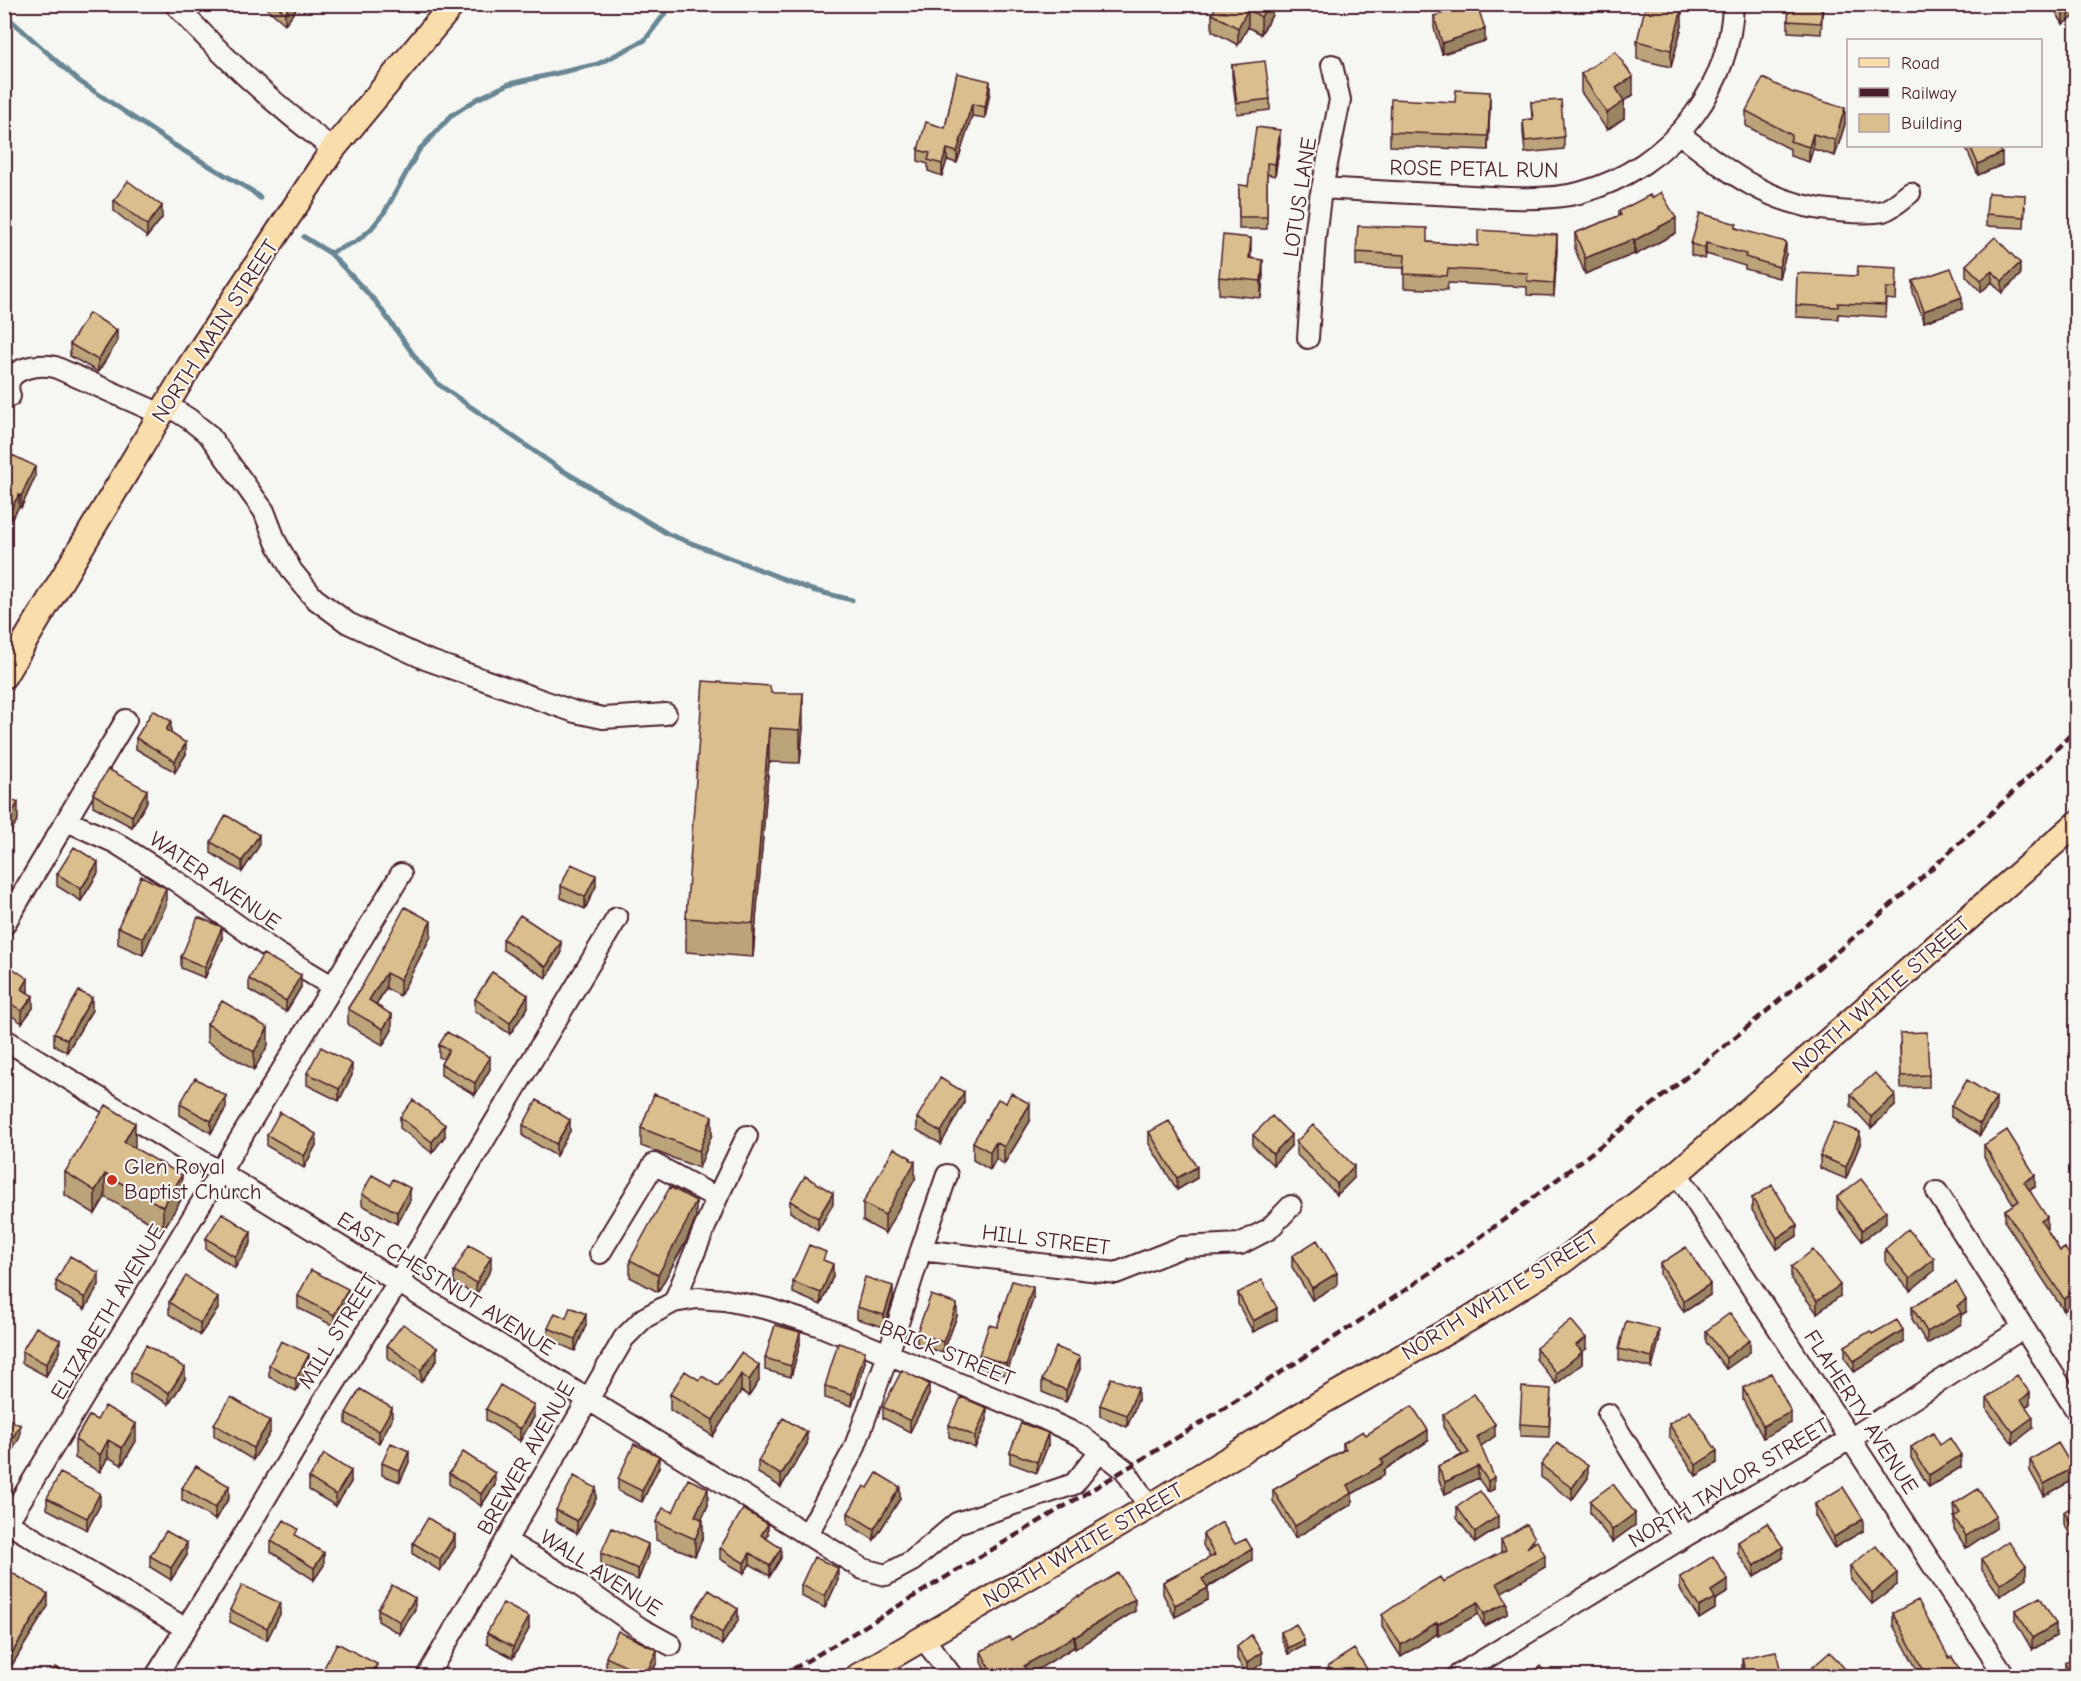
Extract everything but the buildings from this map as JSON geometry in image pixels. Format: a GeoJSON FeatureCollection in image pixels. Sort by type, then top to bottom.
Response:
{"type":"FeatureCollection","features":[{"type":"Feature","properties":{"kind":"main road","name":"NORTH MAIN STREET"},"geometry":{"type":"LineString","coordinates":[[4,676],[191,364],[333,149],[453,4]]}},
{"type":"Feature","properties":{"kind":"main road","name":"NORTH WHITE STREET"},"geometry":{"type":"LineString","coordinates":[[858,1677],[1563,1261],[1677,1173],[2076,824]]}},
{"type":"Feature","properties":{"kind":"street","name":"ROSE PETAL RUN"},"geometry":{"type":"LineString","coordinates":[[1323,188],[1526,198],[1577,193],[1610,183],[1633,171],[1680,134],[1701,105],[1717,78],[1726,52],[1733,4]]}},
{"type":"Feature","properties":{"kind":"street"},"geometry":{"type":"LineString","coordinates":[[178,5],[236,69],[333,149]]}},
{"type":"Feature","properties":{"kind":"street","name":"LOTUS LANE"},"geometry":{"type":"LineString","coordinates":[[1308,338],[1320,198],[1340,99],[1332,65]]}},
{"type":"Feature","properties":{"kind":"street"},"geometry":{"type":"LineString","coordinates":[[1680,134],[1743,182],[1807,207],[1852,213],[1886,210],[1910,193]]}},
{"type":"Feature","properties":{"kind":"street"},"geometry":{"type":"LineString","coordinates":[[10,396],[6,388],[12,376],[23,369],[44,365],[55,367],[189,419],[209,435],[264,511],[276,542],[292,571],[314,598],[348,623],[425,659],[575,712],[603,718],[666,714]]}},
{"type":"Feature","properties":{"kind":"street"},"geometry":{"type":"LineString","coordinates":[[4,925],[126,720]]}},
{"type":"Feature","properties":{"kind":"street","name":"WATER AVENUE"},"geometry":{"type":"LineString","coordinates":[[67,821],[116,843],[166,874],[275,952],[332,986]]}},
{"type":"Feature","properties":{"kind":"street","name":"ELIZABETH AVENUE"},"geometry":{"type":"LineString","coordinates":[[6,1524],[401,874]]}},
{"type":"Feature","properties":{"kind":"street","name":"MILL STREET"},"geometry":{"type":"LineString","coordinates":[[156,1677],[321,1405],[423,1244],[617,918]]}},
{"type":"Feature","properties":{"kind":"street","name":"EAST CHESTNUT AVENUE"},"geometry":{"type":"LineString","coordinates":[[4,1039],[863,1569],[886,1575],[912,1561],[957,1523],[1074,1484],[1101,1450]]}},
{"type":"Feature","properties":{"kind":"street"},"geometry":{"type":"LineString","coordinates":[[674,1302],[717,1198],[747,1136]]}},
{"type":"Feature","properties":{"kind":"street"},"geometry":{"type":"LineString","coordinates":[[600,1253],[654,1164],[717,1198]]}},
{"type":"Feature","properties":{"kind":"street","name":"FLAHERTY AVENUE"},"geometry":{"type":"LineString","coordinates":[[1677,1173],[2005,1677]]}},
{"type":"Feature","properties":{"kind":"street"},"geometry":{"type":"LineString","coordinates":[[807,1535],[854,1449],[888,1355],[947,1175]]}},
{"type":"Feature","properties":{"kind":"street"},"geometry":{"type":"LineString","coordinates":[[1937,1192],[2076,1410]]}},
{"type":"Feature","properties":{"kind":"street","name":"HILL STREET"},"geometry":{"type":"LineString","coordinates":[[921,1250],[1116,1273],[1182,1247],[1240,1244],[1269,1229],[1291,1206]]}},
{"type":"Feature","properties":{"kind":"street","name":"BRICK STREET"},"geometry":{"type":"LineString","coordinates":[[697,1298],[725,1300],[768,1309],[818,1325],[1081,1436],[1125,1470],[1149,1507]]}},
{"type":"Feature","properties":{"kind":"street","name":"BREWER AVENUE"},"geometry":{"type":"LineString","coordinates":[[427,1677],[624,1338],[644,1317],[674,1302],[697,1298]]}},
{"type":"Feature","properties":{"kind":"street","name":"NORTH TAYLOR STREET"},"geometry":{"type":"LineString","coordinates":[[1457,1677],[1684,1537],[1850,1439],[2023,1328]]}},
{"type":"Feature","properties":{"kind":"street"},"geometry":{"type":"LineString","coordinates":[[1608,1414],[1684,1537]]}},
{"type":"Feature","properties":{"kind":"street"},"geometry":{"type":"LineString","coordinates":[[6,1524],[185,1628]]}},
{"type":"Feature","properties":{"kind":"street","name":"WALL AVENUE"},"geometry":{"type":"LineString","coordinates":[[506,1541],[570,1579],[640,1629],[671,1645]]}},
{"type":"Feature","properties":{"kind":"street"},"geometry":{"type":"LineString","coordinates":[[923,1638],[952,1677]]}},
{"type":"Feature","properties":{"kind":"waterway"},"geometry":{"type":"LineString","coordinates":[[330,253],[357,241],[371,229],[384,213],[419,150],[452,115],[477,99],[509,84],[598,64],[645,40],[672,4]]}},
{"type":"Feature","properties":{"kind":"waterway"},"geometry":{"type":"LineString","coordinates":[[4,14],[79,81],[174,145],[260,198]]}},
{"type":"Feature","properties":{"kind":"waterway"},"geometry":{"type":"LineString","coordinates":[[304,237],[330,253],[376,302],[418,361],[438,384],[557,467],[668,534],[812,590],[852,600]]}},
{"type":"Feature","properties":{"kind":"railway"},"geometry":{"type":"LineString","coordinates":[[781,1676],[1190,1430],[1359,1321],[1493,1228],[1647,1109],[1904,894],[2034,772],[2076,729]]}},
{"type":"Feature","properties":{"kind":"place","name":"Glen Royal Baptist Church"},"geometry":{"type":"Point","coordinates":[112,1180]}}]}
